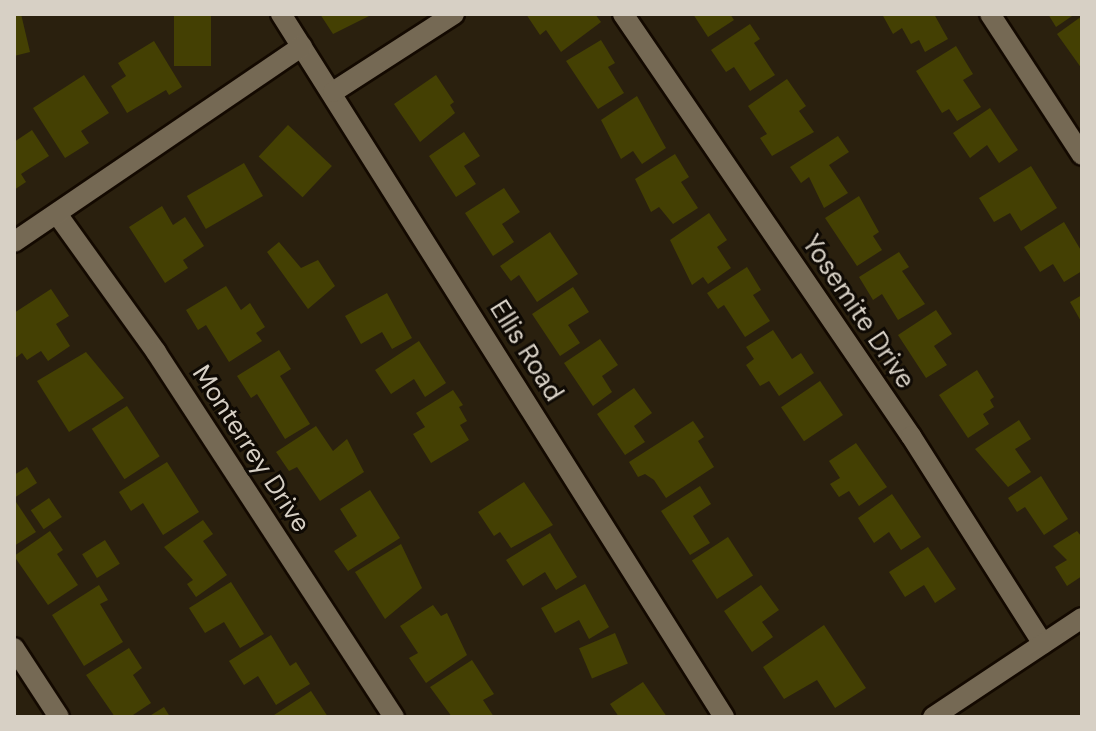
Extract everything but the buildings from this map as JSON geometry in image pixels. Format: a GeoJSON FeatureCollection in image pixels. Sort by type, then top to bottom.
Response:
{"type":"FeatureCollection","features":[{"type":"Feature","properties":{"kind":"street","name":"Ellis Road"},"geometry":{"type":"LineString","coordinates":[[281,14],[333,92],[724,717]]}},
{"type":"Feature","properties":{"kind":"street"},"geometry":{"type":"LineString","coordinates":[[333,92],[454,14]]}},
{"type":"Feature","properties":{"kind":"street","name":"Yosemite Drive"},"geometry":{"type":"LineString","coordinates":[[623,14],[911,436],[1043,644]]}},
{"type":"Feature","properties":{"kind":"street"},"geometry":{"type":"LineString","coordinates":[[990,14],[1082,155]]}},
{"type":"Feature","properties":{"kind":"street"},"geometry":{"type":"LineString","coordinates":[[14,242],[302,46]]}},
{"type":"Feature","properties":{"kind":"street","name":"Monterrey Drive"},"geometry":{"type":"LineString","coordinates":[[57,214],[156,352],[394,717]]}},
{"type":"Feature","properties":{"kind":"street"},"geometry":{"type":"LineString","coordinates":[[933,717],[1082,618]]}},
{"type":"Feature","properties":{"kind":"street"},"geometry":{"type":"LineString","coordinates":[[14,648],[59,717]]}}]}
